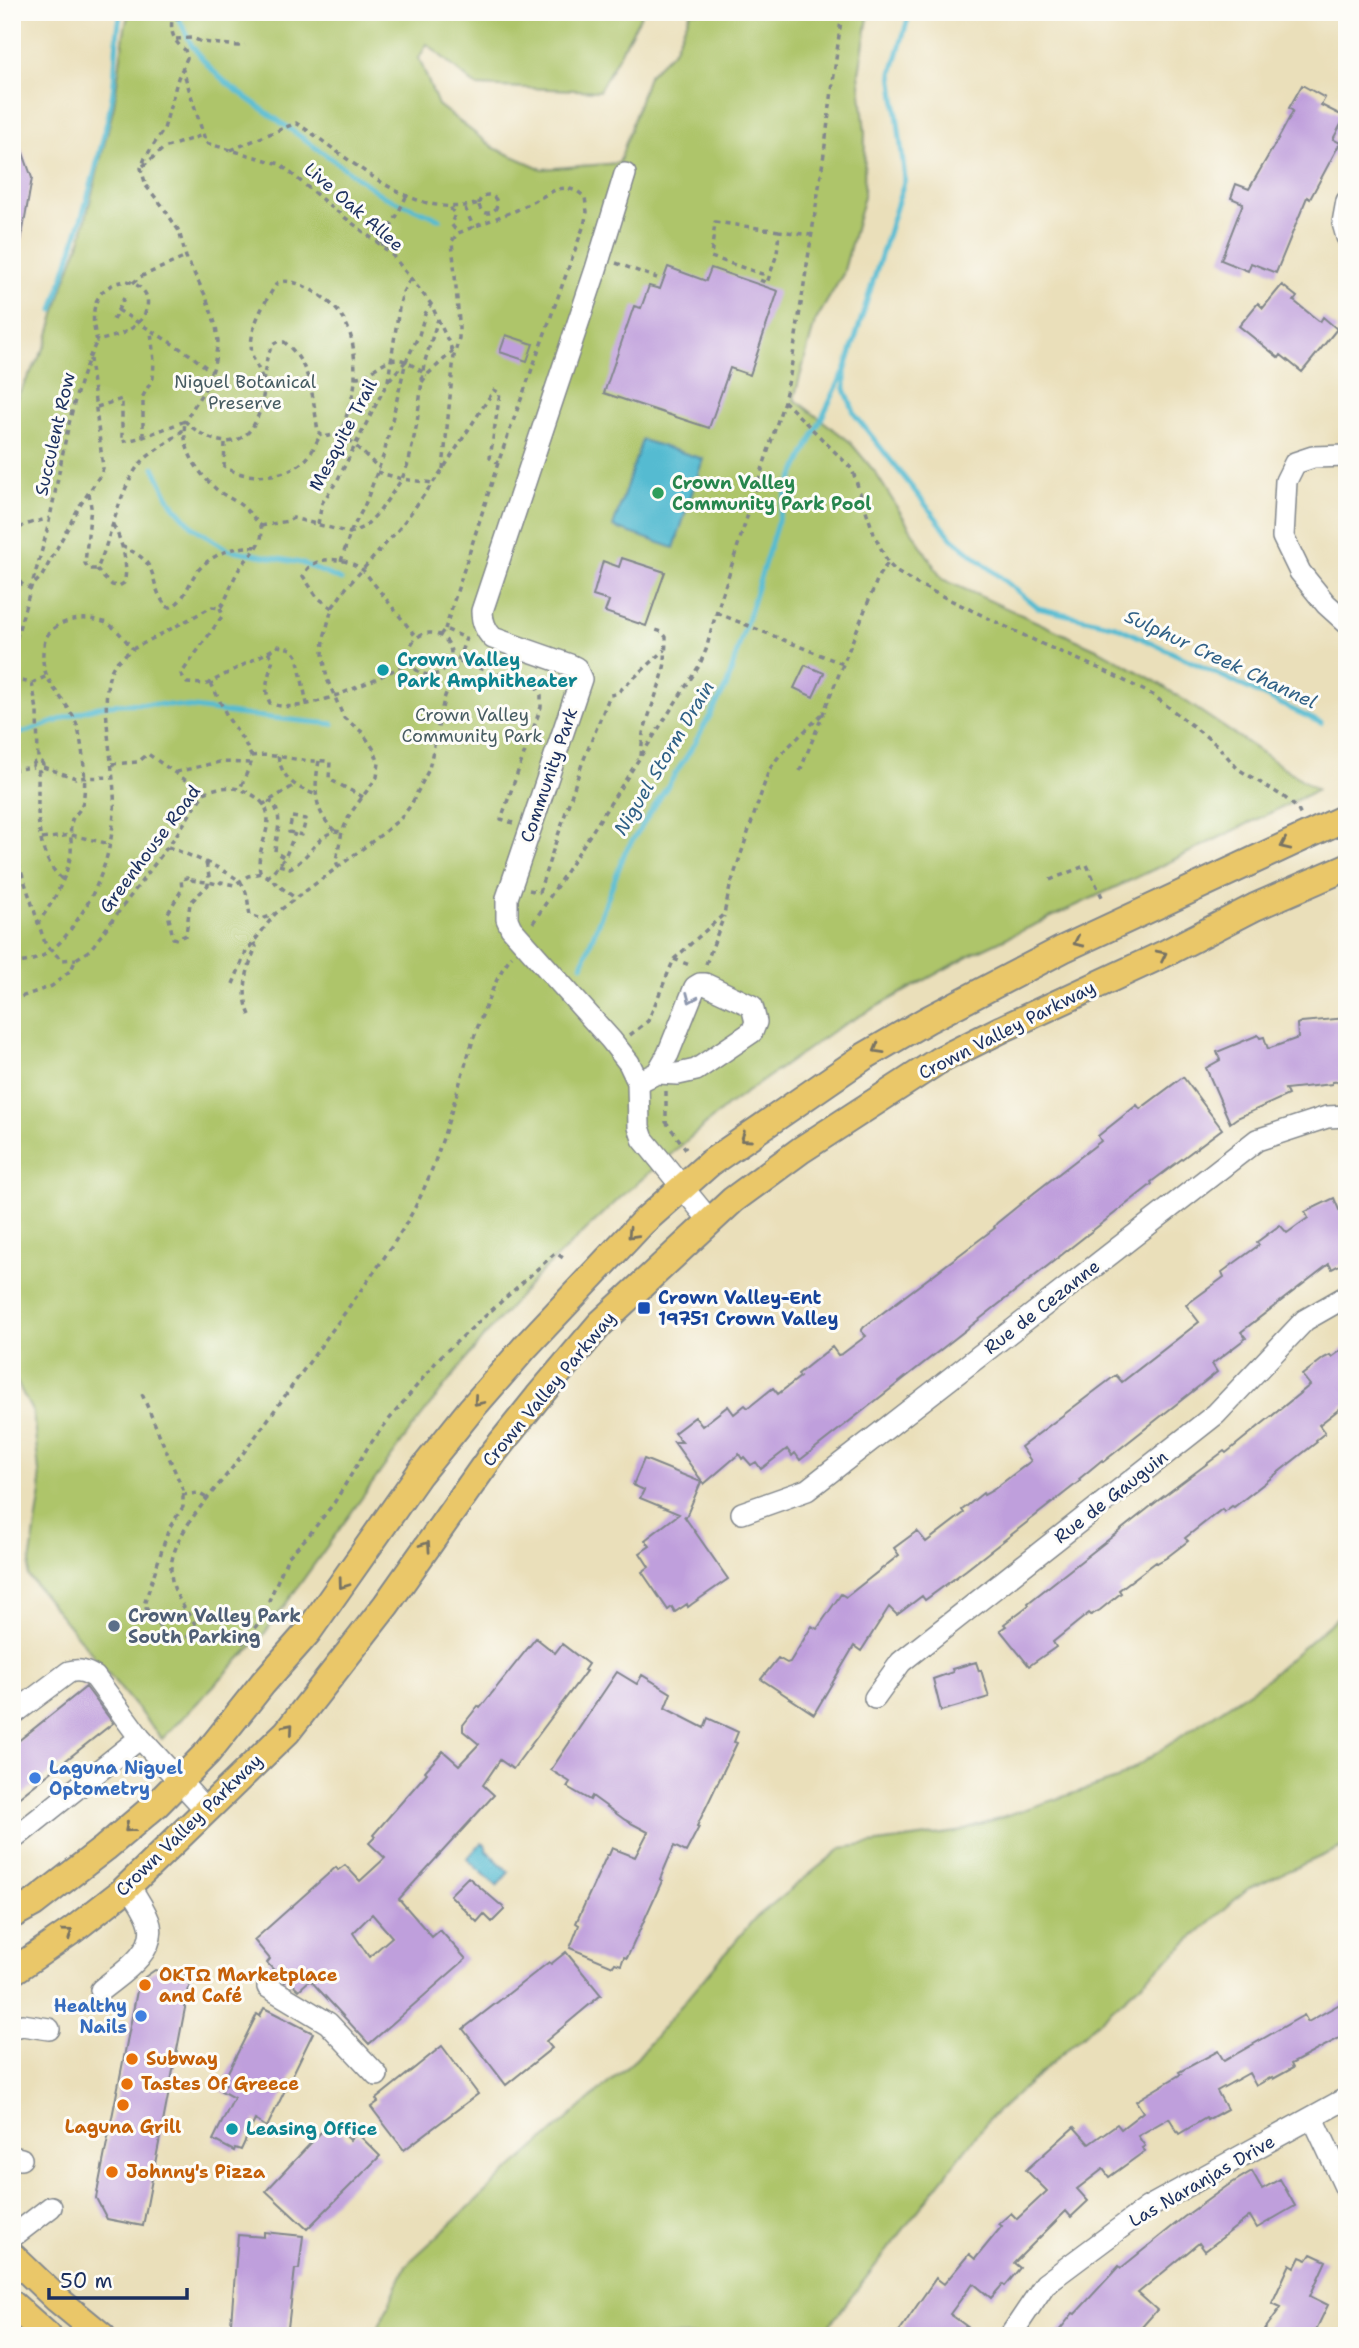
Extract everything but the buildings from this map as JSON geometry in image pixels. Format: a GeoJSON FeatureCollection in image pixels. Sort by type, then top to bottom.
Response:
{"type":"FeatureCollection","features":[{"type":"Feature","properties":{"kind":"main road"},"geometry":{"type":"LineString","coordinates":[[12,1915],[34,1903],[105,1848],[157,1804],[208,1752],[308,1632],[419,1474],[472,1408],[642,1223],[710,1163],[865,1056],[917,1026],[1063,949],[1347,817]]}},
{"type":"Feature","properties":{"kind":"main road","name":"Crown Valley Parkway"},"geometry":{"type":"LineString","coordinates":[[12,1972],[74,1930],[129,1885],[294,1722],[386,1605],[494,1452],[600,1324],[733,1200],[801,1150],[938,1061],[1164,954],[1255,907],[1347,866]]}},
{"type":"Feature","properties":{"kind":"main road"},"geometry":{"type":"LineString","coordinates":[[12,2256],[57,2299],[102,2336]]}},
{"type":"Feature","properties":{"kind":"main road"},"geometry":{"type":"LineString","coordinates":[[12,2304],[48,2336]]}},
{"type":"Feature","properties":{"kind":"street"},"geometry":{"type":"LineString","coordinates":[[486,630],[482,611],[588,294],[625,174]]}},
{"type":"Feature","properties":{"kind":"street"},"geometry":{"type":"LineString","coordinates":[[1347,201],[1343,223],[1347,237]]}},
{"type":"Feature","properties":{"kind":"street"},"geometry":{"type":"LineString","coordinates":[[1347,456],[1314,457],[1295,463],[1286,481],[1283,537],[1300,572],[1326,604],[1347,623]]}},
{"type":"Feature","properties":{"kind":"street","name":"Community Park"},"geometry":{"type":"LineString","coordinates":[[486,630],[501,642],[576,668],[581,679],[507,898],[507,919],[521,945],[617,1033],[629,1063],[648,1078],[639,1127],[643,1139],[710,1221]]}},
{"type":"Feature","properties":{"kind":"street"},"geometry":{"type":"LineString","coordinates":[[705,984],[752,1006],[756,1022],[752,1032],[696,1070],[648,1078],[668,1054],[695,987],[705,984]]}},
{"type":"Feature","properties":{"kind":"street","name":"Rue de Cezanne"},"geometry":{"type":"LineString","coordinates":[[742,1513],[807,1490],[1257,1140],[1327,1117],[1347,1116]]}},
{"type":"Feature","properties":{"kind":"street","name":"Rue de Gauguin"},"geometry":{"type":"LineString","coordinates":[[874,1698],[901,1662],[1216,1414],[1305,1320],[1347,1296]]}},
{"type":"Feature","properties":{"kind":"street"},"geometry":{"type":"LineString","coordinates":[[12,1715],[69,1672],[77,1670],[96,1677],[140,1738],[206,1810]]}},
{"type":"Feature","properties":{"kind":"street"},"geometry":{"type":"LineString","coordinates":[[12,1840],[140,1738]]}},
{"type":"Feature","properties":{"kind":"street"},"geometry":{"type":"LineString","coordinates":[[101,1990],[136,1960],[147,1946],[151,1932],[143,1907],[129,1885]]}},
{"type":"Feature","properties":{"kind":"street"},"geometry":{"type":"LineString","coordinates":[[268,1987],[328,2023],[377,2075]]}},
{"type":"Feature","properties":{"kind":"street"},"geometry":{"type":"LineString","coordinates":[[12,2028],[22,2025],[49,2029]]}},
{"type":"Feature","properties":{"kind":"street","name":"Las Naranjas Drive"},"geometry":{"type":"LineString","coordinates":[[1010,2336],[1045,2284],[1147,2208],[1347,2098]]}},
{"type":"Feature","properties":{"kind":"street"},"geometry":{"type":"LineString","coordinates":[[1313,2118],[1347,2192]]}},
{"type":"Feature","properties":{"kind":"street"},"geometry":{"type":"LineString","coordinates":[[12,2237],[51,2207]]}},
{"type":"Feature","properties":{"kind":"path"},"geometry":{"type":"LineString","coordinates":[[220,608],[230,592],[237,572],[258,547],[261,526],[242,506],[215,489],[188,452],[185,421],[209,382],[218,341],[216,326],[206,297],[186,257],[179,231],[146,186],[141,168],[164,129],[182,66],[187,58],[185,50],[177,46],[174,39],[172,20],[200,14],[238,17],[290,16],[309,12]]}},
{"type":"Feature","properties":{"kind":"path"},"geometry":{"type":"LineString","coordinates":[[206,1642],[180,1602],[171,1571],[177,1544],[388,1252],[411,1215],[442,1145],[473,1040],[492,991],[699,666],[706,650],[784,401],[795,346],[842,12]]}},
{"type":"Feature","properties":{"kind":"path"},"geometry":{"type":"LineString","coordinates":[[174,39],[192,38],[202,42],[245,45]]}},
{"type":"Feature","properties":{"kind":"path"},"geometry":{"type":"LineString","coordinates":[[141,168],[164,148],[204,135],[182,66]]}},
{"type":"Feature","properties":{"kind":"path"},"geometry":{"type":"LineString","coordinates":[[229,151],[296,123],[374,178],[407,195],[450,208],[465,208],[479,203],[484,196],[489,195],[496,199],[497,205],[494,210],[486,212],[481,209],[479,203]]}},
{"type":"Feature","properties":{"kind":"path","name":"Live Oak Allee"},"geometry":{"type":"LineString","coordinates":[[204,135],[206,143],[281,163],[330,206],[382,246],[432,304],[454,354]]}},
{"type":"Feature","properties":{"kind":"path"},"geometry":{"type":"LineString","coordinates":[[440,635],[445,629],[498,463],[584,225],[587,212],[585,197],[568,188],[557,189],[517,210],[458,233],[452,241],[459,338],[454,354],[443,469]]}},
{"type":"Feature","properties":{"kind":"path"},"geometry":{"type":"LineString","coordinates":[[382,246],[407,195]]}},
{"type":"Feature","properties":{"kind":"path"},"geometry":{"type":"LineString","coordinates":[[450,208],[455,214],[451,224],[458,233]]}},
{"type":"Feature","properties":{"kind":"path"},"geometry":{"type":"LineString","coordinates":[[465,208],[474,228]]}},
{"type":"Feature","properties":{"kind":"path"},"geometry":{"type":"LineString","coordinates":[[779,231],[777,254],[767,283],[760,281],[762,274],[711,257],[715,222],[811,235]]}},
{"type":"Feature","properties":{"kind":"path"},"geometry":{"type":"LineString","coordinates":[[133,283],[140,276],[186,257]]}},
{"type":"Feature","properties":{"kind":"path","name":"Mesquite Trail"},"geometry":{"type":"LineString","coordinates":[[318,524],[322,503],[337,481],[388,381],[403,292],[411,278]]}},
{"type":"Feature","properties":{"kind":"path"},"geometry":{"type":"LineString","coordinates":[[263,382],[251,354],[252,335],[261,309],[277,283],[292,281],[321,296],[344,319],[352,333],[355,377],[342,433]]}},
{"type":"Feature","properties":{"kind":"path"},"geometry":{"type":"LineString","coordinates":[[117,282],[133,283],[147,295],[148,303],[138,323],[120,334],[97,341],[93,325],[94,313],[95,303],[102,291],[117,282]]}},
{"type":"Feature","properties":{"kind":"path"},"geometry":{"type":"LineString","coordinates":[[113,320],[124,298]]}},
{"type":"Feature","properties":{"kind":"path"},"geometry":{"type":"LineString","coordinates":[[341,561],[378,470],[393,421],[406,361],[419,335],[425,314],[432,304]]}},
{"type":"Feature","properties":{"kind":"path"},"geometry":{"type":"LineString","coordinates":[[118,310],[212,372]]}},
{"type":"Feature","properties":{"kind":"path"},"geometry":{"type":"LineString","coordinates":[[261,526],[293,518],[351,533],[364,527],[379,512],[402,479],[409,461],[421,384],[439,317]]}},
{"type":"Feature","properties":{"kind":"path"},"geometry":{"type":"LineString","coordinates":[[143,437],[143,396],[153,378],[151,331]]}},
{"type":"Feature","properties":{"kind":"path","name":"Succulent Row"},"geometry":{"type":"LineString","coordinates":[[12,658],[50,518],[75,404],[89,357],[97,341]]}},
{"type":"Feature","properties":{"kind":"path"},"geometry":{"type":"LineString","coordinates":[[185,421],[199,434],[225,442],[234,441],[251,431],[262,401],[270,350],[277,342],[285,342],[305,368],[312,389],[318,432],[324,437],[342,433]]}},
{"type":"Feature","properties":{"kind":"path"},"geometry":{"type":"LineString","coordinates":[[425,374],[454,354]]}},
{"type":"Feature","properties":{"kind":"path"},"geometry":{"type":"LineString","coordinates":[[50,518],[20,527],[15,533],[14,553],[20,583],[32,587],[42,576],[103,468],[89,357]]}},
{"type":"Feature","properties":{"kind":"path"},"geometry":{"type":"LineString","coordinates":[[355,377],[362,377],[382,364],[396,359],[406,361],[425,374]]}},
{"type":"Feature","properties":{"kind":"path"},"geometry":{"type":"LineString","coordinates":[[388,381],[406,361]]}},
{"type":"Feature","properties":{"kind":"path"},"geometry":{"type":"LineString","coordinates":[[338,867],[336,860],[342,832],[350,814],[377,777],[379,762],[362,732],[344,718],[327,679],[323,654],[324,638],[332,608],[346,588],[399,529],[443,469],[494,390],[500,393],[490,458],[498,463]]}},
{"type":"Feature","properties":{"kind":"path"},"geometry":{"type":"LineString","coordinates":[[97,407],[122,399],[122,442],[185,421]]}},
{"type":"Feature","properties":{"kind":"path"},"geometry":{"type":"LineString","coordinates":[[784,401],[847,463],[855,476],[874,534],[888,563],[905,578],[1153,695],[1217,745],[1238,768],[1297,808],[1310,834]]}},
{"type":"Feature","properties":{"kind":"path"},"geometry":{"type":"LineString","coordinates":[[97,569],[134,470],[184,429]]}},
{"type":"Feature","properties":{"kind":"path"},"geometry":{"type":"LineString","coordinates":[[342,433],[378,470],[402,479],[433,483]]}},
{"type":"Feature","properties":{"kind":"path"},"geometry":{"type":"LineString","coordinates":[[225,442],[224,466],[227,469],[236,473],[262,475],[290,470],[303,463],[310,456],[321,434]]}},
{"type":"Feature","properties":{"kind":"path"},"geometry":{"type":"LineString","coordinates":[[89,493],[91,507],[85,564],[88,569],[97,569],[112,584],[122,586],[126,576],[121,546],[113,525]]}},
{"type":"Feature","properties":{"kind":"path"},"geometry":{"type":"LineString","coordinates":[[121,546],[145,558],[165,605],[171,607],[185,594],[196,572],[213,557],[235,548],[258,547]]}},
{"type":"Feature","properties":{"kind":"path"},"geometry":{"type":"LineString","coordinates":[[332,608],[317,597],[303,576],[314,562],[341,561],[354,564],[363,570],[417,638]]}},
{"type":"Feature","properties":{"kind":"path"},"geometry":{"type":"LineString","coordinates":[[800,771],[879,575],[888,563]]}},
{"type":"Feature","properties":{"kind":"path"},"geometry":{"type":"LineString","coordinates":[[12,963],[32,961],[51,952],[76,922],[92,895],[105,864],[114,812],[114,777],[107,715],[111,670],[132,649],[212,607],[220,608]]}},
{"type":"Feature","properties":{"kind":"path"},"geometry":{"type":"LineString","coordinates":[[220,608],[223,615],[181,674],[187,683],[192,685],[211,682],[278,646],[292,649],[297,656],[307,704]]}},
{"type":"Feature","properties":{"kind":"path"},"geometry":{"type":"LineString","coordinates":[[717,613],[843,664]]}},
{"type":"Feature","properties":{"kind":"path"},"geometry":{"type":"LineString","coordinates":[[37,924],[51,906],[67,869],[71,856],[72,821],[82,805],[85,779],[76,723],[47,676],[43,654],[46,637],[55,628],[83,618],[108,624],[132,649]]}},
{"type":"Feature","properties":{"kind":"path"},"geometry":{"type":"LineString","coordinates":[[445,629],[466,638],[486,630]]}},
{"type":"Feature","properties":{"kind":"path"},"geometry":{"type":"LineString","coordinates":[[641,758],[643,733],[662,677],[665,650],[666,637],[662,632],[653,629]]}},
{"type":"Feature","properties":{"kind":"path"},"geometry":{"type":"LineString","coordinates":[[428,633],[440,635],[449,643],[452,654],[449,666],[440,674],[428,676],[417,671],[411,662],[409,653],[417,638],[428,633]]}},
{"type":"Feature","properties":{"kind":"path"},"geometry":{"type":"LineString","coordinates":[[233,985],[246,952],[275,914],[401,818],[418,794],[429,769],[444,699],[466,638]]}},
{"type":"Feature","properties":{"kind":"path"},"geometry":{"type":"LineString","coordinates":[[524,891],[539,892],[586,754],[610,695],[616,694],[665,650]]}},
{"type":"Feature","properties":{"kind":"path"},"geometry":{"type":"LineString","coordinates":[[268,652],[273,658],[266,681],[266,693],[270,703],[276,706],[307,704],[411,662]]}},
{"type":"Feature","properties":{"kind":"path"},"geometry":{"type":"LineString","coordinates":[[450,659],[536,687],[541,695],[541,707],[501,818],[517,828]]}},
{"type":"Feature","properties":{"kind":"path"},"geometry":{"type":"LineString","coordinates":[[12,679],[33,683],[47,676]]}},
{"type":"Feature","properties":{"kind":"path"},"geometry":{"type":"LineString","coordinates":[[211,682],[228,719],[251,756],[251,763],[240,789],[255,797],[267,815],[269,824],[258,864],[261,873],[295,898]]}},
{"type":"Feature","properties":{"kind":"path"},"geometry":{"type":"LineString","coordinates":[[33,683],[38,725],[38,760],[41,762],[36,801],[43,850],[51,869],[62,879]]}},
{"type":"Feature","properties":{"kind":"path"},"geometry":{"type":"LineString","coordinates":[[703,971],[724,914],[730,887],[769,770],[779,756],[822,714]]}},
{"type":"Feature","properties":{"kind":"path"},"geometry":{"type":"LineString","coordinates":[[112,764],[138,762],[148,754],[204,793]]}},
{"type":"Feature","properties":{"kind":"path"},"geometry":{"type":"LineString","coordinates":[[251,756],[263,754],[330,762],[329,779],[363,797]]}},
{"type":"Feature","properties":{"kind":"path"},"geometry":{"type":"LineString","coordinates":[[278,756],[283,773],[295,785],[317,795]]}},
{"type":"Feature","properties":{"kind":"path"},"geometry":{"type":"LineString","coordinates":[[33,767],[38,760]]}},
{"type":"Feature","properties":{"kind":"path"},"geometry":{"type":"LineString","coordinates":[[319,761],[316,779],[318,808],[326,823],[335,831],[342,832]]}},
{"type":"Feature","properties":{"kind":"path"},"geometry":{"type":"LineString","coordinates":[[176,772],[219,762],[251,763]]}},
{"type":"Feature","properties":{"kind":"path"},"geometry":{"type":"LineString","coordinates":[[12,770],[33,767],[85,779],[114,777]]}},
{"type":"Feature","properties":{"kind":"path"},"geometry":{"type":"LineString","coordinates":[[262,805],[295,785]]}},
{"type":"Feature","properties":{"kind":"path","name":"Greenhouse Road"},"geometry":{"type":"LineString","coordinates":[[12,1000],[52,986],[71,970],[76,959],[90,950],[168,847],[204,793],[220,788],[240,789]]}},
{"type":"Feature","properties":{"kind":"path"},"geometry":{"type":"LineString","coordinates":[[268,801],[273,803],[279,816],[275,852],[285,858]]}},
{"type":"Feature","properties":{"kind":"path"},"geometry":{"type":"LineString","coordinates":[[292,817],[306,819],[302,835],[295,833],[289,832],[292,817]]}},
{"type":"Feature","properties":{"kind":"path"},"geometry":{"type":"LineString","coordinates":[[279,865],[290,868],[296,866],[319,839],[335,831]]}},
{"type":"Feature","properties":{"kind":"path"},"geometry":{"type":"LineString","coordinates":[[267,878],[285,858],[295,833]]}},
{"type":"Feature","properties":{"kind":"path"},"geometry":{"type":"LineString","coordinates":[[42,839],[71,835],[110,844]]}},
{"type":"Feature","properties":{"kind":"path"},"geometry":{"type":"LineString","coordinates":[[12,844],[46,946],[62,960],[76,959]]}},
{"type":"Feature","properties":{"kind":"path"},"geometry":{"type":"LineString","coordinates":[[168,847],[239,881],[245,890],[250,915],[262,919],[275,914]]}},
{"type":"Feature","properties":{"kind":"path"},"geometry":{"type":"LineString","coordinates":[[206,863],[209,881],[208,885],[190,903],[186,935],[173,938],[168,912],[181,888],[181,879],[187,878],[190,882],[209,881],[219,885],[225,882],[234,885],[261,873]]}},
{"type":"Feature","properties":{"kind":"path"},"geometry":{"type":"LineString","coordinates":[[1050,880],[1087,865],[1103,899]]}},
{"type":"Feature","properties":{"kind":"path"},"geometry":{"type":"LineString","coordinates":[[617,1033],[630,1035],[648,1021],[674,959],[724,914]]}},
{"type":"Feature","properties":{"kind":"path"},"geometry":{"type":"LineString","coordinates":[[521,945],[526,919]]}},
{"type":"Feature","properties":{"kind":"path"},"geometry":{"type":"LineString","coordinates":[[250,1015],[245,1001],[246,970],[256,947],[253,941]]}},
{"type":"Feature","properties":{"kind":"path"},"geometry":{"type":"LineString","coordinates":[[504,947],[521,945]]}},
{"type":"Feature","properties":{"kind":"path"},"geometry":{"type":"LineString","coordinates":[[674,959],[694,967]]}},
{"type":"Feature","properties":{"kind":"path"},"geometry":{"type":"LineString","coordinates":[[242,1644],[260,1621],[288,1557],[334,1503],[368,1447],[441,1356],[554,1254],[566,1260]]}},
{"type":"Feature","properties":{"kind":"path"},"geometry":{"type":"LineString","coordinates":[[142,1394],[183,1495],[183,1507],[169,1528],[144,1605],[168,1639],[177,1643],[199,1629]]}},
{"type":"Feature","properties":{"kind":"path"},"geometry":{"type":"LineString","coordinates":[[183,1495],[198,1493],[208,1499]]}},
{"type":"Feature","properties":{"kind":"green space","name":"Crown Valley Community Park"},"geometry":{"type":"Polygon","coordinates":[[[129,12],[643,12],[599,91],[476,86],[427,44],[419,58],[438,105],[494,148],[542,169],[619,163],[648,76],[674,50],[691,12],[869,12],[859,73],[865,132],[864,196],[843,274],[815,322],[794,399],[849,441],[875,472],[942,579],[1101,651],[1157,682],[1317,790],[974,953],[836,1029],[727,1106],[620,1198],[536,1277],[482,1339],[410,1431],[264,1634],[162,1739],[28,1576],[41,1492],[33,1413],[12,1373],[12,406],[46,345],[80,242],[114,106],[129,12]]]}},
{"type":"Feature","properties":{"kind":"green space"},"geometry":{"type":"Polygon","coordinates":[[[1347,1609],[1347,1845],[1247,1889],[989,2119],[821,2336],[375,2336],[406,2265],[637,2058],[754,1919],[842,1848],[956,1832],[1117,1779],[1263,1682],[1347,1609]]]}},
{"type":"Feature","properties":{"kind":"water","name":"Crown Valley Community Park Pool"},"geometry":{"type":"Polygon","coordinates":[[[642,440],[703,459],[674,548],[613,527],[642,440]]]}},
{"type":"Feature","properties":{"kind":"water"},"geometry":{"type":"Polygon","coordinates":[[[481,1843],[485,1844],[487,1851],[509,1872],[497,1886],[467,1859],[481,1843]]]}},
{"type":"Feature","properties":{"kind":"waterway"},"geometry":{"type":"LineString","coordinates":[[53,310],[100,152],[114,87],[121,12]]}},
{"type":"Feature","properties":{"kind":"waterway"},"geometry":{"type":"LineString","coordinates":[[176,12],[192,46],[229,85],[383,196],[440,219]]}},
{"type":"Feature","properties":{"kind":"waterway","name":"Sulphur Creek Channel"},"geometry":{"type":"LineString","coordinates":[[910,12],[892,73],[905,179],[845,371],[845,389],[855,415],[951,537],[1038,608],[1116,626],[1321,723]]}},
{"type":"Feature","properties":{"kind":"waterway","name":"Niguel Storm Drain"},"geometry":{"type":"LineString","coordinates":[[582,965],[625,852],[692,748],[727,685],[788,488],[844,372]]}},
{"type":"Feature","properties":{"kind":"waterway"},"geometry":{"type":"LineString","coordinates":[[154,467],[170,501],[193,527],[227,549],[301,563],[341,580]]}},
{"type":"Feature","properties":{"kind":"waterway"},"geometry":{"type":"LineString","coordinates":[[12,735],[78,713],[120,704],[179,706],[333,724]]}},
{"type":"Feature","properties":{"kind":"place","name":"Crown Valley Community Park Pool"},"geometry":{"type":"Point","coordinates":[658,493]}},
{"type":"Feature","properties":{"kind":"place","name":"Crown Valley Park Amphitheater"},"geometry":{"type":"Point","coordinates":[383,670]}},
{"type":"Feature","properties":{"kind":"place","name":"Crown Valley-Ent 19751 Crown Valley"},"geometry":{"type":"Point","coordinates":[644,1308]}},
{"type":"Feature","properties":{"kind":"place","name":"Crown Valley Park South Parking"},"geometry":{"type":"Point","coordinates":[114,1626]}},
{"type":"Feature","properties":{"kind":"place","name":"Laguna Niguel Optometry"},"geometry":{"type":"Point","coordinates":[35,1778]}},
{"type":"Feature","properties":{"kind":"place","name":"OKTΩ Marketplace and Café"},"geometry":{"type":"Point","coordinates":[145,1985]}},
{"type":"Feature","properties":{"kind":"place","name":"Healthy Nails"},"geometry":{"type":"Point","coordinates":[141,2016]}},
{"type":"Feature","properties":{"kind":"place","name":"Subway"},"geometry":{"type":"Point","coordinates":[132,2059]}},
{"type":"Feature","properties":{"kind":"place","name":"Tastes Of Greece"},"geometry":{"type":"Point","coordinates":[127,2084]}},
{"type":"Feature","properties":{"kind":"place","name":"Laguna Grill"},"geometry":{"type":"Point","coordinates":[123,2105]}},
{"type":"Feature","properties":{"kind":"place","name":"Leasing Office"},"geometry":{"type":"Point","coordinates":[232,2129]}},
{"type":"Feature","properties":{"kind":"place","name":"Johnny's Pizza"},"geometry":{"type":"Point","coordinates":[112,2172]}},
{"type":"Feature","properties":{"kind":"park label","name":"Niguel Botanical Preserve"},"geometry":{"type":"Point","coordinates":[245,392]}}]}
